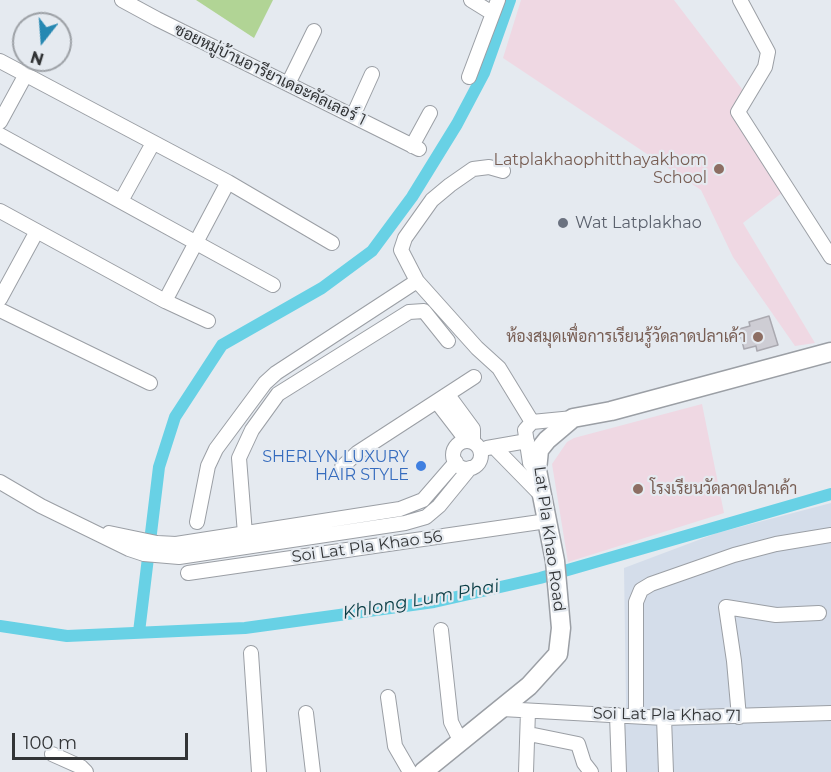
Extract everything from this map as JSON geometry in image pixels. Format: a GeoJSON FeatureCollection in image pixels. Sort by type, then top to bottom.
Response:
{"type":"FeatureCollection","features":[{"type":"Feature","properties":{"kind":"main road","name":"Lat Pla Khao Road"},"geometry":{"type":"LineString","coordinates":[[423,772],[529,686],[558,654],[561,628],[555,561],[538,474],[539,450],[547,440],[573,418],[611,411],[831,352]]}},
{"type":"Feature","properties":{"kind":"street","name":"ซอยหมู่บ้านอารียาเดอะคัลเลอร์ 1"},"geometry":{"type":"LineString","coordinates":[[122,0],[416,148],[430,113]]}},
{"type":"Feature","properties":{"kind":"street"},"geometry":{"type":"LineString","coordinates":[[469,77],[495,6],[471,0]]}},
{"type":"Feature","properties":{"kind":"street"},"geometry":{"type":"LineString","coordinates":[[740,0],[768,52],[765,67],[738,112],[831,257]]}},
{"type":"Feature","properties":{"kind":"street"},"geometry":{"type":"LineString","coordinates":[[288,84],[314,31]]}},
{"type":"Feature","properties":{"kind":"street"},"geometry":{"type":"LineString","coordinates":[[0,62],[228,182],[332,243]]}},
{"type":"Feature","properties":{"kind":"street"},"geometry":{"type":"LineString","coordinates":[[352,116],[372,74]]}},
{"type":"Feature","properties":{"kind":"street"},"geometry":{"type":"LineString","coordinates":[[0,122],[25,76]]}},
{"type":"Feature","properties":{"kind":"street"},"geometry":{"type":"LineString","coordinates":[[0,135],[273,285]]}},
{"type":"Feature","properties":{"kind":"street"},"geometry":{"type":"LineString","coordinates":[[121,201],[153,143]]}},
{"type":"Feature","properties":{"kind":"street"},"geometry":{"type":"LineString","coordinates":[[504,171],[489,167],[473,169],[450,185],[432,200],[405,238],[401,250],[417,281],[477,348],[499,368],[532,422]]}},
{"type":"Feature","properties":{"kind":"street"},"geometry":{"type":"LineString","coordinates":[[165,301],[228,182]]}},
{"type":"Feature","properties":{"kind":"street"},"geometry":{"type":"LineString","coordinates":[[0,211],[165,301],[208,321]]}},
{"type":"Feature","properties":{"kind":"street"},"geometry":{"type":"LineString","coordinates":[[0,299],[37,231]]}},
{"type":"Feature","properties":{"kind":"street"},"geometry":{"type":"LineString","coordinates":[[197,522],[208,466],[216,449],[265,383],[276,373],[417,281]]}},
{"type":"Feature","properties":{"kind":"street"},"geometry":{"type":"LineString","coordinates":[[0,310],[150,383]]}},
{"type":"Feature","properties":{"kind":"street"},"geometry":{"type":"LineString","coordinates":[[245,534],[239,458],[252,430],[278,394],[409,312],[424,311],[448,341]]}},
{"type":"Feature","properties":{"kind":"street"},"geometry":{"type":"LineString","coordinates":[[342,467],[357,453],[474,377]]}},
{"type":"Feature","properties":{"kind":"street"},"geometry":{"type":"LineString","coordinates":[[442,398],[478,445],[542,496]]}},
{"type":"Feature","properties":{"kind":"street"},"geometry":{"type":"LineString","coordinates":[[538,474],[530,464],[525,430],[532,422],[573,418]]}},
{"type":"Feature","properties":{"kind":"street"},"geometry":{"type":"LineString","coordinates":[[470,468],[462,467],[456,462],[455,448],[462,442],[478,445],[527,441]]}},
{"type":"Feature","properties":{"kind":"street"},"geometry":{"type":"LineString","coordinates":[[167,550],[190,556],[426,517],[439,506],[470,468],[480,461],[478,445]]}},
{"type":"Feature","properties":{"kind":"street"},"geometry":{"type":"LineString","coordinates":[[0,483],[41,506],[92,530],[131,544],[144,554],[245,534],[400,509],[423,500],[456,462]]}},
{"type":"Feature","properties":{"kind":"street","name":"Soi Lat Pla Khao 56"},"geometry":{"type":"LineString","coordinates":[[188,573],[547,521]]}},
{"type":"Feature","properties":{"kind":"street"},"geometry":{"type":"LineString","coordinates":[[636,715],[636,602],[641,590],[651,584],[734,555],[776,544],[831,535]]}},
{"type":"Feature","properties":{"kind":"street"},"geometry":{"type":"LineString","coordinates":[[739,717],[726,607],[776,615],[819,613]]}},
{"type":"Feature","properties":{"kind":"street"},"geometry":{"type":"LineString","coordinates":[[441,630],[451,722],[461,742]]}},
{"type":"Feature","properties":{"kind":"street"},"geometry":{"type":"LineString","coordinates":[[251,653],[259,772]]}},
{"type":"Feature","properties":{"kind":"street"},"geometry":{"type":"LineString","coordinates":[[388,697],[395,746],[410,772]]}},
{"type":"Feature","properties":{"kind":"street","name":"Soi Lat Pla Khao 71"},"geometry":{"type":"LineString","coordinates":[[502,709],[664,718],[831,713]]}},
{"type":"Feature","properties":{"kind":"street"},"geometry":{"type":"LineString","coordinates":[[526,772],[528,711]]}},
{"type":"Feature","properties":{"kind":"street"},"geometry":{"type":"LineString","coordinates":[[306,713],[313,772]]}},
{"type":"Feature","properties":{"kind":"street"},"geometry":{"type":"LineString","coordinates":[[617,715],[619,772]]}},
{"type":"Feature","properties":{"kind":"street"},"geometry":{"type":"LineString","coordinates":[[664,718],[666,772]]}},
{"type":"Feature","properties":{"kind":"street"},"geometry":{"type":"LineString","coordinates":[[529,734],[578,744],[584,763],[591,772]]}},
{"type":"Feature","properties":{"kind":"street"},"geometry":{"type":"LineString","coordinates":[[52,754],[81,767],[86,772]]}},
{"type":"Feature","properties":{"kind":"shaded area","name":"Latplakhaophitthayakhom School"},"geometry":{"type":"Polygon","coordinates":[[[521,0],[674,0],[745,93],[731,112],[783,192],[743,223],[815,343],[795,346],[733,257],[701,190],[503,58],[521,0]]]}},
{"type":"Feature","properties":{"kind":"shaded area","name":"โรงเรียนวัดลาดปลาเค้า"},"geometry":{"type":"Polygon","coordinates":[[[702,404],[724,513],[568,562],[552,464],[567,442],[574,438],[702,404]]]}},
{"type":"Feature","properties":{"kind":"shaded area"},"geometry":{"type":"Polygon","coordinates":[[[831,503],[831,772],[621,772],[621,737],[626,703],[624,568],[717,533],[831,503]]]}},
{"type":"Feature","properties":{"kind":"green space"},"geometry":{"type":"Polygon","coordinates":[[[196,0],[273,0],[254,38],[196,0]]]}},
{"type":"Feature","properties":{"kind":"building","name":"ห้องสมุดเพื่อการเรียนรู้วัดลาดปลาเค้า"},"geometry":{"type":"Polygon","coordinates":[[[769,316],[778,345],[757,351],[756,346],[744,349],[739,329],[750,326],[749,322],[769,316]]]}},
{"type":"Feature","properties":{"kind":"waterway"},"geometry":{"type":"LineString","coordinates":[[139,632],[159,467],[175,417],[222,345],[322,288],[372,251],[412,197],[457,124],[484,73],[510,0]]}},
{"type":"Feature","properties":{"kind":"waterway","name":"Khlong Lum Phai"},"geometry":{"type":"LineString","coordinates":[[0,626],[67,636],[245,628],[434,602],[540,578],[831,494]]}},
{"type":"Feature","properties":{"kind":"place","name":"Latplakhaophitthayakhom School"},"geometry":{"type":"Point","coordinates":[719,169]}},
{"type":"Feature","properties":{"kind":"place","name":"Wat Latplakhao"},"geometry":{"type":"Point","coordinates":[563,223]}},
{"type":"Feature","properties":{"kind":"place","name":"ห้องสมุดเพื่อการเรียนรู้วัดลาดปลาเค้า"},"geometry":{"type":"Point","coordinates":[758,337]}},
{"type":"Feature","properties":{"kind":"place","name":"SHERLYN LUXURY HAIR STYLE"},"geometry":{"type":"Point","coordinates":[421,466]}},
{"type":"Feature","properties":{"kind":"place","name":"โรงเรียนวัดลาดปลาเค้า"},"geometry":{"type":"Point","coordinates":[638,489]}}]}
